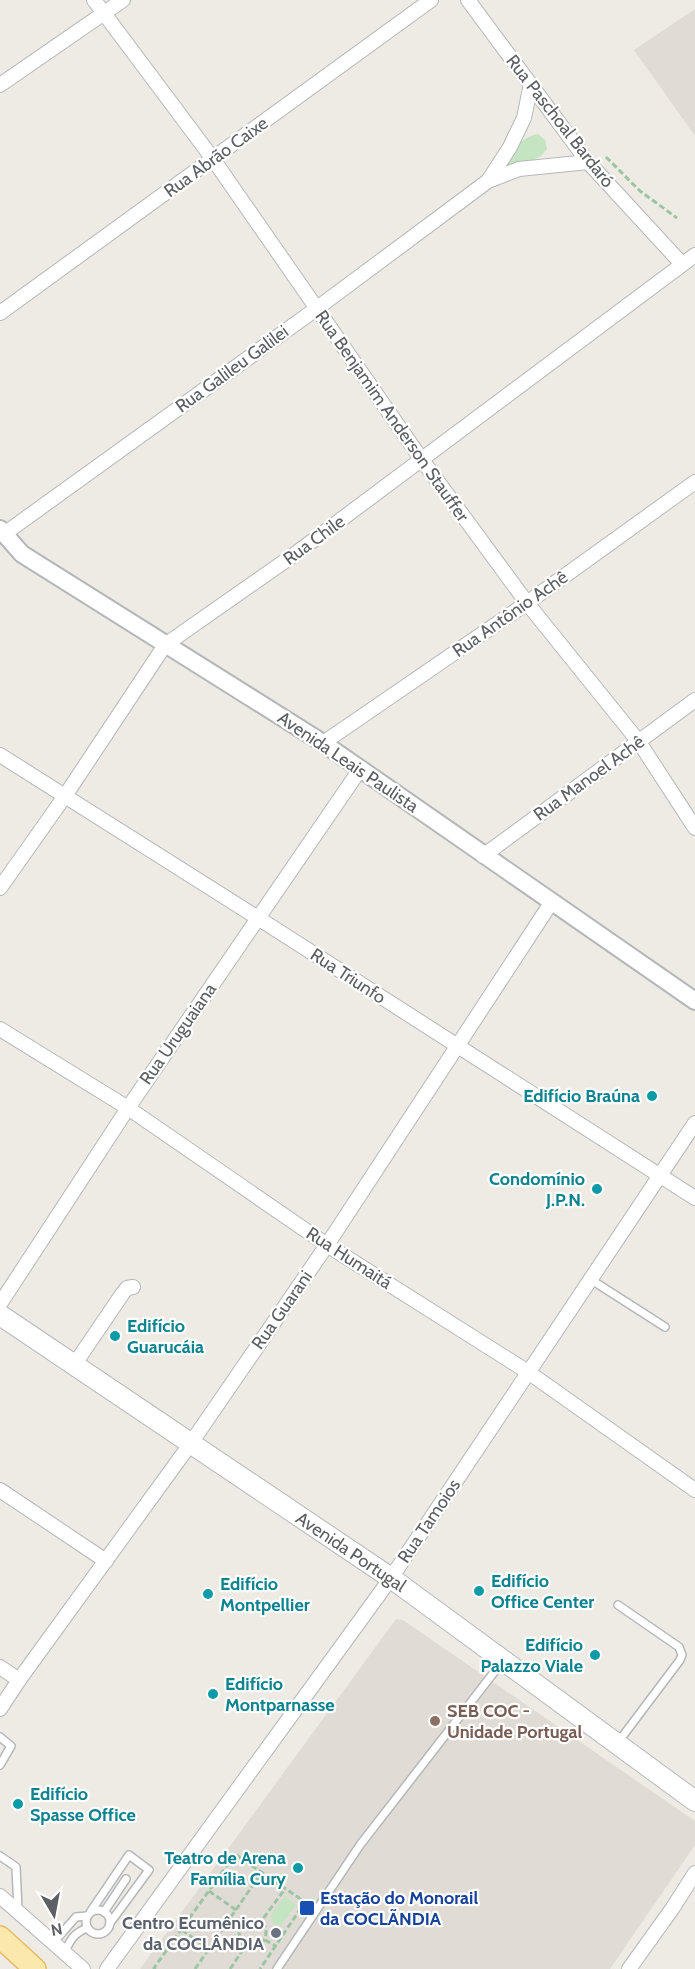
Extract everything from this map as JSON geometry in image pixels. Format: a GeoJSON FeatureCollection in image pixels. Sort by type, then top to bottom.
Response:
{"type":"FeatureCollection","features":[{"type":"Feature","properties":{"kind":"main road","name":"Avenida Portugal"},"geometry":{"type":"LineString","coordinates":[[0,1315],[391,1578],[695,1801]]}},
{"type":"Feature","properties":{"kind":"main road"},"geometry":{"type":"LineString","coordinates":[[0,1937],[35,1969]]}},
{"type":"Feature","properties":{"kind":"street","name":"Rua Benjamim Anderson Stauffer"},"geometry":{"type":"LineString","coordinates":[[94,0],[213,159],[422,460],[527,603],[639,742],[695,828]]}},
{"type":"Feature","properties":{"kind":"street"},"geometry":{"type":"LineString","coordinates":[[0,85],[123,0]]}},
{"type":"Feature","properties":{"kind":"street","name":"Rua Abrão Caixe"},"geometry":{"type":"LineString","coordinates":[[0,313],[431,0]]}},
{"type":"Feature","properties":{"kind":"street","name":"Rua Paschoal Bardaró"},"geometry":{"type":"LineString","coordinates":[[468,0],[588,162],[682,264]]}},
{"type":"Feature","properties":{"kind":"street","name":"Rua Galileu Galilei"},"geometry":{"type":"LineString","coordinates":[[488,181],[510,147],[524,118],[531,84]]}},
{"type":"Feature","properties":{"kind":"street","name":"Rua Galileu Galilei"},"geometry":{"type":"LineString","coordinates":[[2,531],[316,309],[488,181],[519,170],[588,162]]}},
{"type":"Feature","properties":{"kind":"street","name":"Rua Chile"},"geometry":{"type":"LineString","coordinates":[[0,888],[65,796],[165,645],[296,554],[695,255]]}},
{"type":"Feature","properties":{"kind":"street","name":"Rua Antônio Achê"},"geometry":{"type":"LineString","coordinates":[[323,743],[527,603],[695,482]]}},
{"type":"Feature","properties":{"kind":"street","name":"Avenida Leais Paulista"},"geometry":{"type":"LineString","coordinates":[[2,531],[22,554],[361,768],[483,856],[695,1000]]}},
{"type":"Feature","properties":{"kind":"street","name":"Rua Manoel Achê"},"geometry":{"type":"LineString","coordinates":[[483,856],[695,700]]}},
{"type":"Feature","properties":{"kind":"street","name":"Rua Triunfo"},"geometry":{"type":"LineString","coordinates":[[0,755],[695,1198]]}},
{"type":"Feature","properties":{"kind":"street","name":"Rua Uruguaiana"},"geometry":{"type":"LineString","coordinates":[[0,1304],[128,1108],[361,768]]}},
{"type":"Feature","properties":{"kind":"street","name":"Rua Guarani"},"geometry":{"type":"LineString","coordinates":[[0,1709],[191,1443],[327,1245],[551,903]]}},
{"type":"Feature","properties":{"kind":"street","name":"Rua Humaitá"},"geometry":{"type":"LineString","coordinates":[[0,1029],[128,1108],[327,1245],[528,1372],[695,1490]]}},
{"type":"Feature","properties":{"kind":"street","name":"Rua Tamoios"},"geometry":{"type":"LineString","coordinates":[[107,1969],[391,1578],[695,1123]]}},
{"type":"Feature","properties":{"kind":"street"},"geometry":{"type":"LineString","coordinates":[[74,1365],[123,1293],[127,1288],[133,1287]]}},
{"type":"Feature","properties":{"kind":"street"},"geometry":{"type":"LineString","coordinates":[[0,1490],[106,1561]]}},
{"type":"Feature","properties":{"kind":"street"},"geometry":{"type":"LineString","coordinates":[[0,1667],[19,1680]]}},
{"type":"Feature","properties":{"kind":"street"},"geometry":{"type":"LineString","coordinates":[[629,1969],[695,1873]]}},
{"type":"Feature","properties":{"kind":"street"},"geometry":{"type":"LineString","coordinates":[[0,1896],[83,1969]]}},
{"type":"Feature","properties":{"kind":"lane"},"geometry":{"type":"LineString","coordinates":[[590,1280],[664,1327]]}},
{"type":"Feature","properties":{"kind":"lane"},"geometry":{"type":"LineString","coordinates":[[617,1744],[682,1655],[678,1647],[618,1605]]}},
{"type":"Feature","properties":{"kind":"lane"},"geometry":{"type":"LineString","coordinates":[[277,1969],[360,1845],[503,1660]]}},
{"type":"Feature","properties":{"kind":"lane"},"geometry":{"type":"LineString","coordinates":[[0,1737],[11,1746],[0,1765]]}},
{"type":"Feature","properties":{"kind":"lane"},"geometry":{"type":"LineString","coordinates":[[129,1855],[149,1870],[110,1923],[106,1931],[98,1934],[90,1932],[86,1924],[89,1913],[129,1855]]}},
{"type":"Feature","properties":{"kind":"lane"},"geometry":{"type":"LineString","coordinates":[[0,1856],[16,1867],[19,1912]]}},
{"type":"Feature","properties":{"kind":"lane"},"geometry":{"type":"LineString","coordinates":[[104,1912],[126,1879]]}},
{"type":"Feature","properties":{"kind":"lane"},"geometry":{"type":"LineString","coordinates":[[53,1944],[76,1917],[102,1910],[108,1915],[110,1923]]}},
{"type":"Feature","properties":{"kind":"lane"},"geometry":{"type":"LineString","coordinates":[[64,1953],[74,1935],[79,1930],[88,1928]]}},
{"type":"Feature","properties":{"kind":"path"},"geometry":{"type":"LineString","coordinates":[[598,150],[640,191],[677,218]]}},
{"type":"Feature","properties":{"kind":"path"},"geometry":{"type":"LineString","coordinates":[[156,1969],[154,1968],[235,1854],[305,1902],[260,1969]]}},
{"type":"Feature","properties":{"kind":"path"},"geometry":{"type":"LineString","coordinates":[[197,1969],[262,1872]]}},
{"type":"Feature","properties":{"kind":"path"},"geometry":{"type":"LineString","coordinates":[[244,1948],[239,1932],[251,1922],[262,1920],[285,1889]]}},
{"type":"Feature","properties":{"kind":"path"},"geometry":{"type":"LineString","coordinates":[[209,1891],[236,1910]]}},
{"type":"Feature","properties":{"kind":"path"},"geometry":{"type":"LineString","coordinates":[[230,1918],[244,1926]]}},
{"type":"Feature","properties":{"kind":"path"},"geometry":{"type":"LineString","coordinates":[[244,1948],[258,1946],[265,1940],[266,1930],[262,1920]]}},
{"type":"Feature","properties":{"kind":"path"},"geometry":{"type":"LineString","coordinates":[[182,1930],[209,1949]]}},
{"type":"Feature","properties":{"kind":"path"},"geometry":{"type":"LineString","coordinates":[[265,1940],[276,1946]]}},
{"type":"Feature","properties":{"kind":"path"},"geometry":{"type":"LineString","coordinates":[[230,1969],[244,1948]]}},
{"type":"Feature","properties":{"kind":"shaded area"},"geometry":{"type":"Polygon","coordinates":[[[695,9],[695,136],[634,50],[695,9]]]}},
{"type":"Feature","properties":{"kind":"shaded area","name":"SEB COC - Unidade Portugal"},"geometry":{"type":"Polygon","coordinates":[[[396,1619],[403,1620],[695,1821],[695,1845],[610,1969],[140,1969],[396,1619]]]}},
{"type":"Feature","properties":{"kind":"green space"},"geometry":{"type":"Polygon","coordinates":[[[538,134],[545,140],[547,149],[540,157],[510,168],[507,164],[519,145],[526,138],[538,134]]]}},
{"type":"Feature","properties":{"kind":"green space"},"geometry":{"type":"Polygon","coordinates":[[[285,1896],[296,1905],[281,1926],[273,1924],[270,1916],[285,1896]]]}},
{"type":"Feature","properties":{"kind":"place","name":"Edifício Braúna"},"geometry":{"type":"Point","coordinates":[652,1096]}},
{"type":"Feature","properties":{"kind":"place","name":"Condomínio J.P.N."},"geometry":{"type":"Point","coordinates":[597,1189]}},
{"type":"Feature","properties":{"kind":"place","name":"Edifício Guarucáia"},"geometry":{"type":"Point","coordinates":[115,1336]}},
{"type":"Feature","properties":{"kind":"place","name":"Edifício Office Center"},"geometry":{"type":"Point","coordinates":[479,1591]}},
{"type":"Feature","properties":{"kind":"place","name":"Edifício Montpellier"},"geometry":{"type":"Point","coordinates":[208,1594]}},
{"type":"Feature","properties":{"kind":"place","name":"Edifício Palazzo Viale"},"geometry":{"type":"Point","coordinates":[595,1655]}},
{"type":"Feature","properties":{"kind":"place","name":"Edifício Montparnasse"},"geometry":{"type":"Point","coordinates":[213,1694]}},
{"type":"Feature","properties":{"kind":"place","name":"SEB COC - Unidade Portugal"},"geometry":{"type":"Point","coordinates":[435,1721]}},
{"type":"Feature","properties":{"kind":"place","name":"Edifício Spasse Office"},"geometry":{"type":"Point","coordinates":[18,1804]}},
{"type":"Feature","properties":{"kind":"place","name":"Teatro de Arena Família Cury"},"geometry":{"type":"Point","coordinates":[298,1868]}},
{"type":"Feature","properties":{"kind":"place","name":"Estação do Monorail da COCLÃNDIA"},"geometry":{"type":"Point","coordinates":[307,1908]}},
{"type":"Feature","properties":{"kind":"place","name":"Centro Ecumênico da COCLÂNDIA"},"geometry":{"type":"Point","coordinates":[276,1933]}}]}
